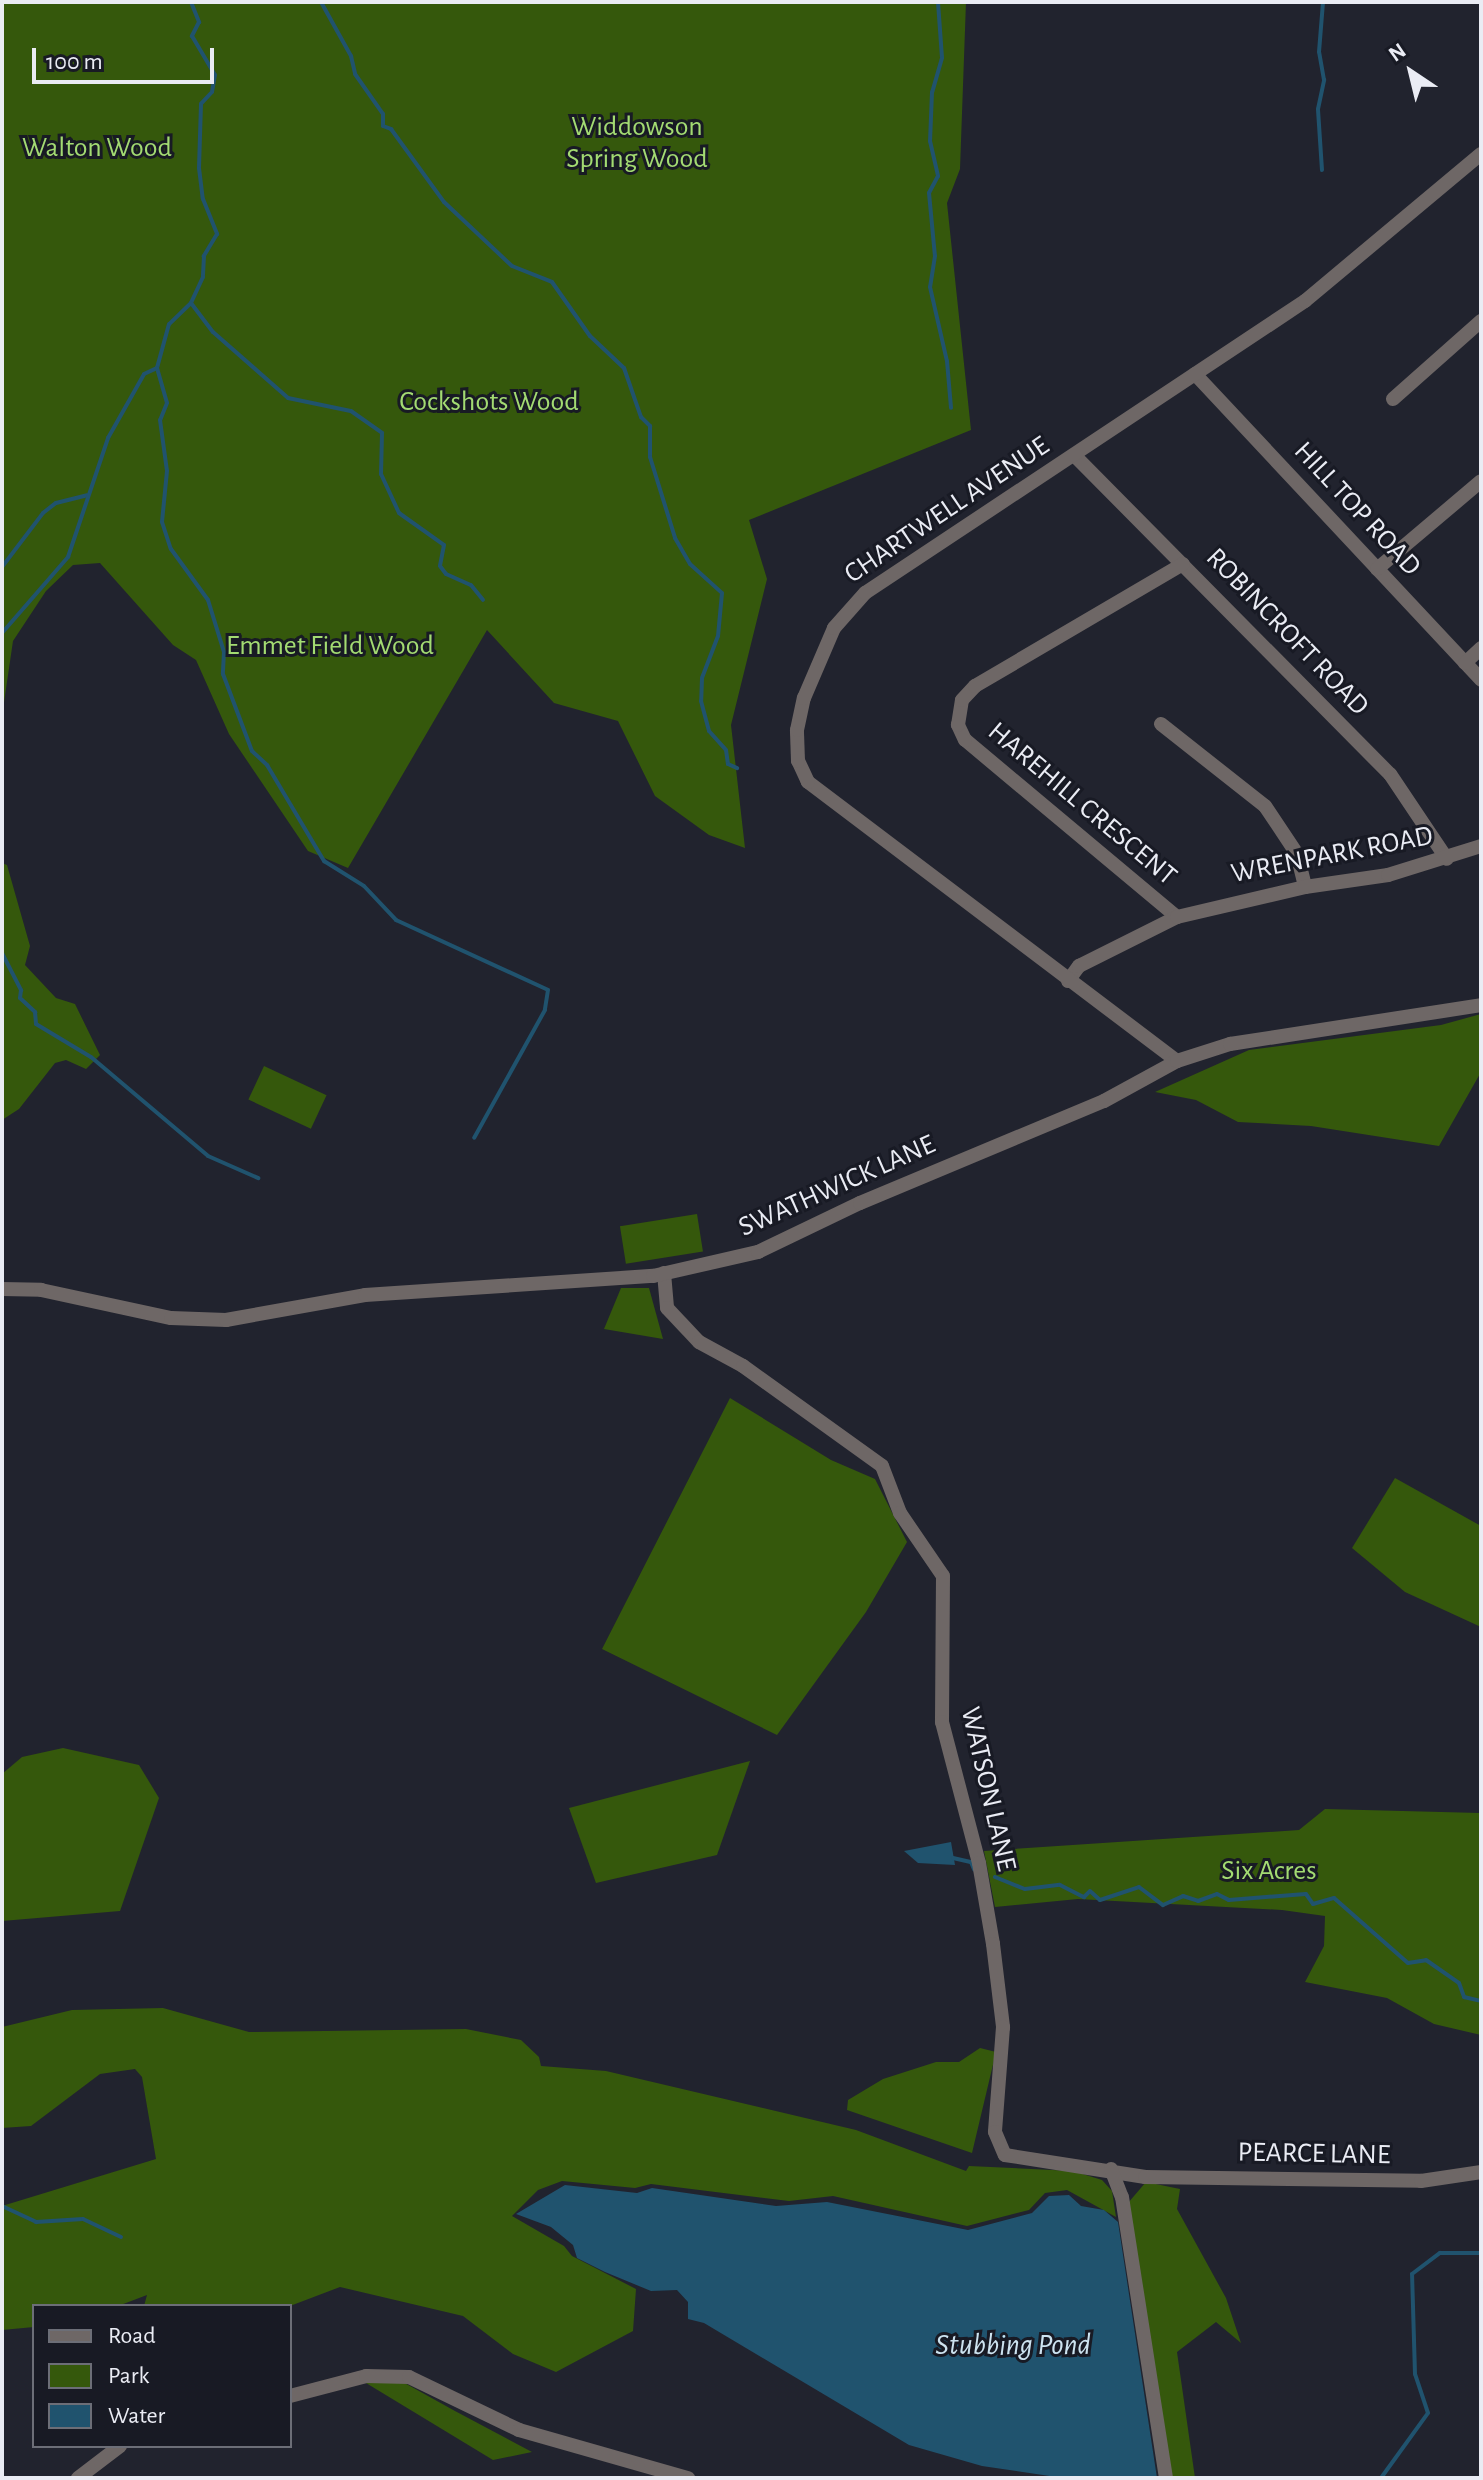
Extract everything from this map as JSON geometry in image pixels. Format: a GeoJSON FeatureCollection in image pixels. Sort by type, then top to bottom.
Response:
{"type":"FeatureCollection","features":[{"type":"Feature","properties":{"kind":"street","name":"CHARTWELL AVENUE"},"geometry":{"type":"LineString","coordinates":[[1177,1061],[808,782],[798,761],[797,730],[819,658],[846,612],[962,525],[1074,455],[1305,301],[1481,154]]}},
{"type":"Feature","properties":{"kind":"street"},"geometry":{"type":"LineString","coordinates":[[1393,399],[1481,321]]}},
{"type":"Feature","properties":{"kind":"street","name":"HILL TOP ROAD"},"geometry":{"type":"LineString","coordinates":[[1195,374],[1481,680]]}},
{"type":"Feature","properties":{"kind":"street","name":"ROBINCROFT ROAD"},"geometry":{"type":"LineString","coordinates":[[1074,455],[1390,774],[1447,859]]}},
{"type":"Feature","properties":{"kind":"street"},"geometry":{"type":"LineString","coordinates":[[1377,569],[1481,481]]}},
{"type":"Feature","properties":{"kind":"street","name":"HAREHILL CRESCENT"},"geometry":{"type":"LineString","coordinates":[[1177,917],[965,740],[958,725],[962,700],[975,686],[1183,564]]}},
{"type":"Feature","properties":{"kind":"street"},"geometry":{"type":"LineString","coordinates":[[1465,663],[1481,648]]}},
{"type":"Feature","properties":{"kind":"street"},"geometry":{"type":"LineString","coordinates":[[1161,724],[1265,806],[1297,854],[1305,887]]}},
{"type":"Feature","properties":{"kind":"street","name":"WRENPARK ROAD"},"geometry":{"type":"LineString","coordinates":[[1068,981],[1079,966],[1177,917],[1305,887],[1388,875],[1481,846]]}},
{"type":"Feature","properties":{"kind":"street","name":"SWATHWICK LANE"},"geometry":{"type":"LineString","coordinates":[[2,1289],[41,1290],[171,1318],[226,1320],[365,1295],[664,1273],[758,1252],[860,1203],[1104,1101],[1177,1061],[1230,1044],[1481,1005]]}},
{"type":"Feature","properties":{"kind":"street","name":"WATSON LANE"},"geometry":{"type":"LineString","coordinates":[[664,1273],[667,1308],[699,1342],[743,1366],[882,1466],[900,1513],[943,1576],[942,1722],[979,1863],[1003,2027],[995,2132],[1005,2155],[1111,2169],[1145,2177]]}},
{"type":"Feature","properties":{"kind":"street"},"geometry":{"type":"LineString","coordinates":[[1111,2169],[1122,2197],[1166,2478]]}},
{"type":"Feature","properties":{"kind":"street","name":"PEARCE LANE"},"geometry":{"type":"LineString","coordinates":[[1145,2177],[1421,2181],[1481,2172]]}},
{"type":"Feature","properties":{"kind":"street"},"geometry":{"type":"LineString","coordinates":[[1122,2197],[1145,2177]]}},
{"type":"Feature","properties":{"kind":"street"},"geometry":{"type":"LineString","coordinates":[[292,2395],[366,2376],[409,2377],[519,2430],[688,2478]]}},
{"type":"Feature","properties":{"kind":"street"},"geometry":{"type":"LineString","coordinates":[[78,2478],[117,2448]]}},
{"type":"Feature","properties":{"kind":"green space"},"geometry":{"type":"Polygon","coordinates":[[[2,2],[966,2],[960,169],[947,203],[971,430],[749,520],[767,579],[731,725],[745,848],[709,835],[655,796],[618,721],[554,703],[487,630],[348,868],[308,851],[229,734],[196,660],[173,645],[100,563],[73,565],[46,591],[13,641],[2,716],[2,2]]]}},
{"type":"Feature","properties":{"kind":"green space"},"geometry":{"type":"Polygon","coordinates":[[[2,863],[7,865],[30,946],[25,965],[56,998],[75,1004],[100,1055],[86,1069],[66,1060],[55,1063],[19,1109],[2,1120],[2,863]]]}},
{"type":"Feature","properties":{"kind":"green space"},"geometry":{"type":"Polygon","coordinates":[[[1481,1014],[1481,1072],[1439,1146],[1311,1126],[1238,1122],[1196,1100],[1155,1092],[1249,1050],[1441,1025],[1481,1014]]]}},
{"type":"Feature","properties":{"kind":"green space"},"geometry":{"type":"Polygon","coordinates":[[[264,1066],[327,1095],[311,1129],[248,1100],[264,1066]]]}},
{"type":"Feature","properties":{"kind":"green space"},"geometry":{"type":"Polygon","coordinates":[[[697,1214],[703,1252],[626,1264],[620,1226],[697,1214]]]}},
{"type":"Feature","properties":{"kind":"green space"},"geometry":{"type":"Polygon","coordinates":[[[621,1288],[649,1288],[663,1339],[604,1329],[621,1288]]]}},
{"type":"Feature","properties":{"kind":"green space"},"geometry":{"type":"Polygon","coordinates":[[[730,1398],[831,1460],[875,1479],[907,1542],[866,1612],[777,1735],[602,1649],[730,1398]]]}},
{"type":"Feature","properties":{"kind":"green space"},"geometry":{"type":"Polygon","coordinates":[[[1395,1478],[1481,1526],[1481,1627],[1405,1592],[1352,1548],[1395,1478]]]}},
{"type":"Feature","properties":{"kind":"green space"},"geometry":{"type":"Polygon","coordinates":[[[63,1748],[139,1765],[159,1798],[120,1911],[2,1921],[2,1774],[22,1757],[63,1748]]]}},
{"type":"Feature","properties":{"kind":"green space"},"geometry":{"type":"Polygon","coordinates":[[[750,1761],[717,1855],[596,1883],[569,1808],[750,1761]]]}},
{"type":"Feature","properties":{"kind":"green space","name":"Six Acres"},"geometry":{"type":"Polygon","coordinates":[[[1325,1809],[1480,1813],[1481,2035],[1434,2024],[1387,1998],[1305,1982],[1324,1946],[1325,1916],[1282,1910],[1078,1899],[995,1907],[984,1851],[1299,1830],[1325,1809]]]}},
{"type":"Feature","properties":{"kind":"green space"},"geometry":{"type":"Polygon","coordinates":[[[163,2008],[249,2032],[466,2029],[521,2040],[539,2057],[541,2066],[606,2071],[856,2130],[966,2171],[969,2166],[1073,2171],[1102,2180],[1112,2191],[1116,2217],[1067,2190],[1045,2193],[1029,2210],[967,2226],[833,2196],[789,2201],[651,2184],[635,2188],[562,2181],[538,2190],[512,2216],[564,2246],[572,2256],[636,2289],[633,2331],[556,2372],[513,2354],[463,2316],[340,2287],[292,2305],[145,2304],[147,2295],[123,2304],[32,2304],[32,2327],[2,2330],[2,2206],[156,2159],[142,2077],[135,2069],[100,2074],[31,2126],[2,2128],[2,2027],[72,2010],[163,2008]]]}},
{"type":"Feature","properties":{"kind":"green space"},"geometry":{"type":"Polygon","coordinates":[[[980,2048],[996,2052],[972,2153],[847,2110],[848,2100],[883,2079],[936,2062],[959,2062],[980,2048]]]}},
{"type":"Feature","properties":{"kind":"green space"},"geometry":{"type":"Polygon","coordinates":[[[1146,2182],[1180,2189],[1177,2209],[1226,2298],[1241,2343],[1216,2322],[1177,2352],[1195,2478],[1172,2478],[1128,2203],[1146,2182]]]}},
{"type":"Feature","properties":{"kind":"green space"},"geometry":{"type":"Polygon","coordinates":[[[401,2381],[532,2452],[493,2460],[366,2383],[401,2381]]]}},
{"type":"Feature","properties":{"kind":"water"},"geometry":{"type":"Polygon","coordinates":[[[951,1842],[955,1865],[918,1863],[904,1851],[951,1842]]]}},
{"type":"Feature","properties":{"kind":"water","name":"Stubbing Pond"},"geometry":{"type":"Polygon","coordinates":[[[565,2185],[637,2193],[652,2188],[776,2206],[827,2202],[968,2230],[1032,2213],[1049,2196],[1069,2195],[1081,2206],[1104,2210],[1118,2222],[1157,2478],[1063,2478],[982,2466],[909,2445],[704,2323],[688,2319],[688,2302],[677,2290],[651,2291],[605,2272],[577,2258],[573,2245],[551,2227],[516,2214],[565,2185]]]}},
{"type":"Feature","properties":{"kind":"waterway"},"geometry":{"type":"LineString","coordinates":[[191,2],[199,22],[192,36],[215,75],[212,92],[201,104],[199,168],[203,199],[217,234],[204,256],[203,277],[191,303],[169,324],[157,368],[167,403],[160,420],[167,471],[162,522],[171,549],[208,600],[224,652],[223,674],[252,751],[267,765],[324,861],[364,886],[396,920],[548,990],[545,1010],[474,1138]]}},
{"type":"Feature","properties":{"kind":"waterway"},"geometry":{"type":"LineString","coordinates":[[321,2],[351,56],[355,74],[383,114],[383,126],[391,129],[444,202],[512,266],[552,282],[590,336],[624,368],[641,417],[650,426],[650,457],[675,538],[690,564],[722,593],[718,636],[702,678],[701,701],[709,731],[726,750],[728,764],[737,768]]}},
{"type":"Feature","properties":{"kind":"waterway"},"geometry":{"type":"LineString","coordinates":[[938,2],[942,58],[932,92],[930,141],[938,176],[929,193],[935,256],[930,287],[947,361],[951,408]]}},
{"type":"Feature","properties":{"kind":"waterway"},"geometry":{"type":"LineString","coordinates":[[1322,170],[1318,109],[1324,80],[1319,52],[1323,2]]}},
{"type":"Feature","properties":{"kind":"waterway"},"geometry":{"type":"LineString","coordinates":[[191,303],[213,332],[288,398],[351,411],[382,433],[381,474],[399,513],[444,545],[440,566],[446,574],[471,585],[483,600]]}},
{"type":"Feature","properties":{"kind":"waterway"},"geometry":{"type":"LineString","coordinates":[[2,633],[68,557],[108,438],[144,374],[157,368]]}},
{"type":"Feature","properties":{"kind":"waterway"},"geometry":{"type":"LineString","coordinates":[[2,567],[43,513],[56,503],[87,495]]}},
{"type":"Feature","properties":{"kind":"waterway"},"geometry":{"type":"LineString","coordinates":[[2,953],[21,990],[20,998],[35,1012],[36,1024],[91,1057],[208,1156],[258,1178]]}},
{"type":"Feature","properties":{"kind":"waterway"},"geometry":{"type":"LineString","coordinates":[[953,1858],[971,1862],[974,1869]]}},
{"type":"Feature","properties":{"kind":"waterway"},"geometry":{"type":"LineString","coordinates":[[995,1877],[1025,1889],[1060,1885],[1084,1897],[1090,1891],[1100,1900],[1139,1887],[1163,1905],[1183,1896],[1198,1901],[1217,1894],[1229,1900],[1306,1894],[1313,1904],[1334,1898],[1408,1963],[1426,1960],[1459,1983],[1464,1997],[1481,2001]]}},
{"type":"Feature","properties":{"kind":"waterway"},"geometry":{"type":"LineString","coordinates":[[2,2206],[36,2222],[83,2219],[121,2237]]}},
{"type":"Feature","properties":{"kind":"waterway"},"geometry":{"type":"LineString","coordinates":[[1381,2478],[1428,2413],[1415,2374],[1412,2274],[1440,2253],[1481,2253]]}},
{"type":"Feature","properties":{"kind":"park label","name":"Widdowson Spring Wood"},"geometry":{"type":"Point","coordinates":[637,143]}},
{"type":"Feature","properties":{"kind":"park label","name":"Walton Wood"},"geometry":{"type":"Point","coordinates":[97,148]}},
{"type":"Feature","properties":{"kind":"park label","name":"Cockshots Wood"},"geometry":{"type":"Point","coordinates":[489,402]}},
{"type":"Feature","properties":{"kind":"park label","name":"Emmet Field Wood"},"geometry":{"type":"Point","coordinates":[330,646]}}]}
